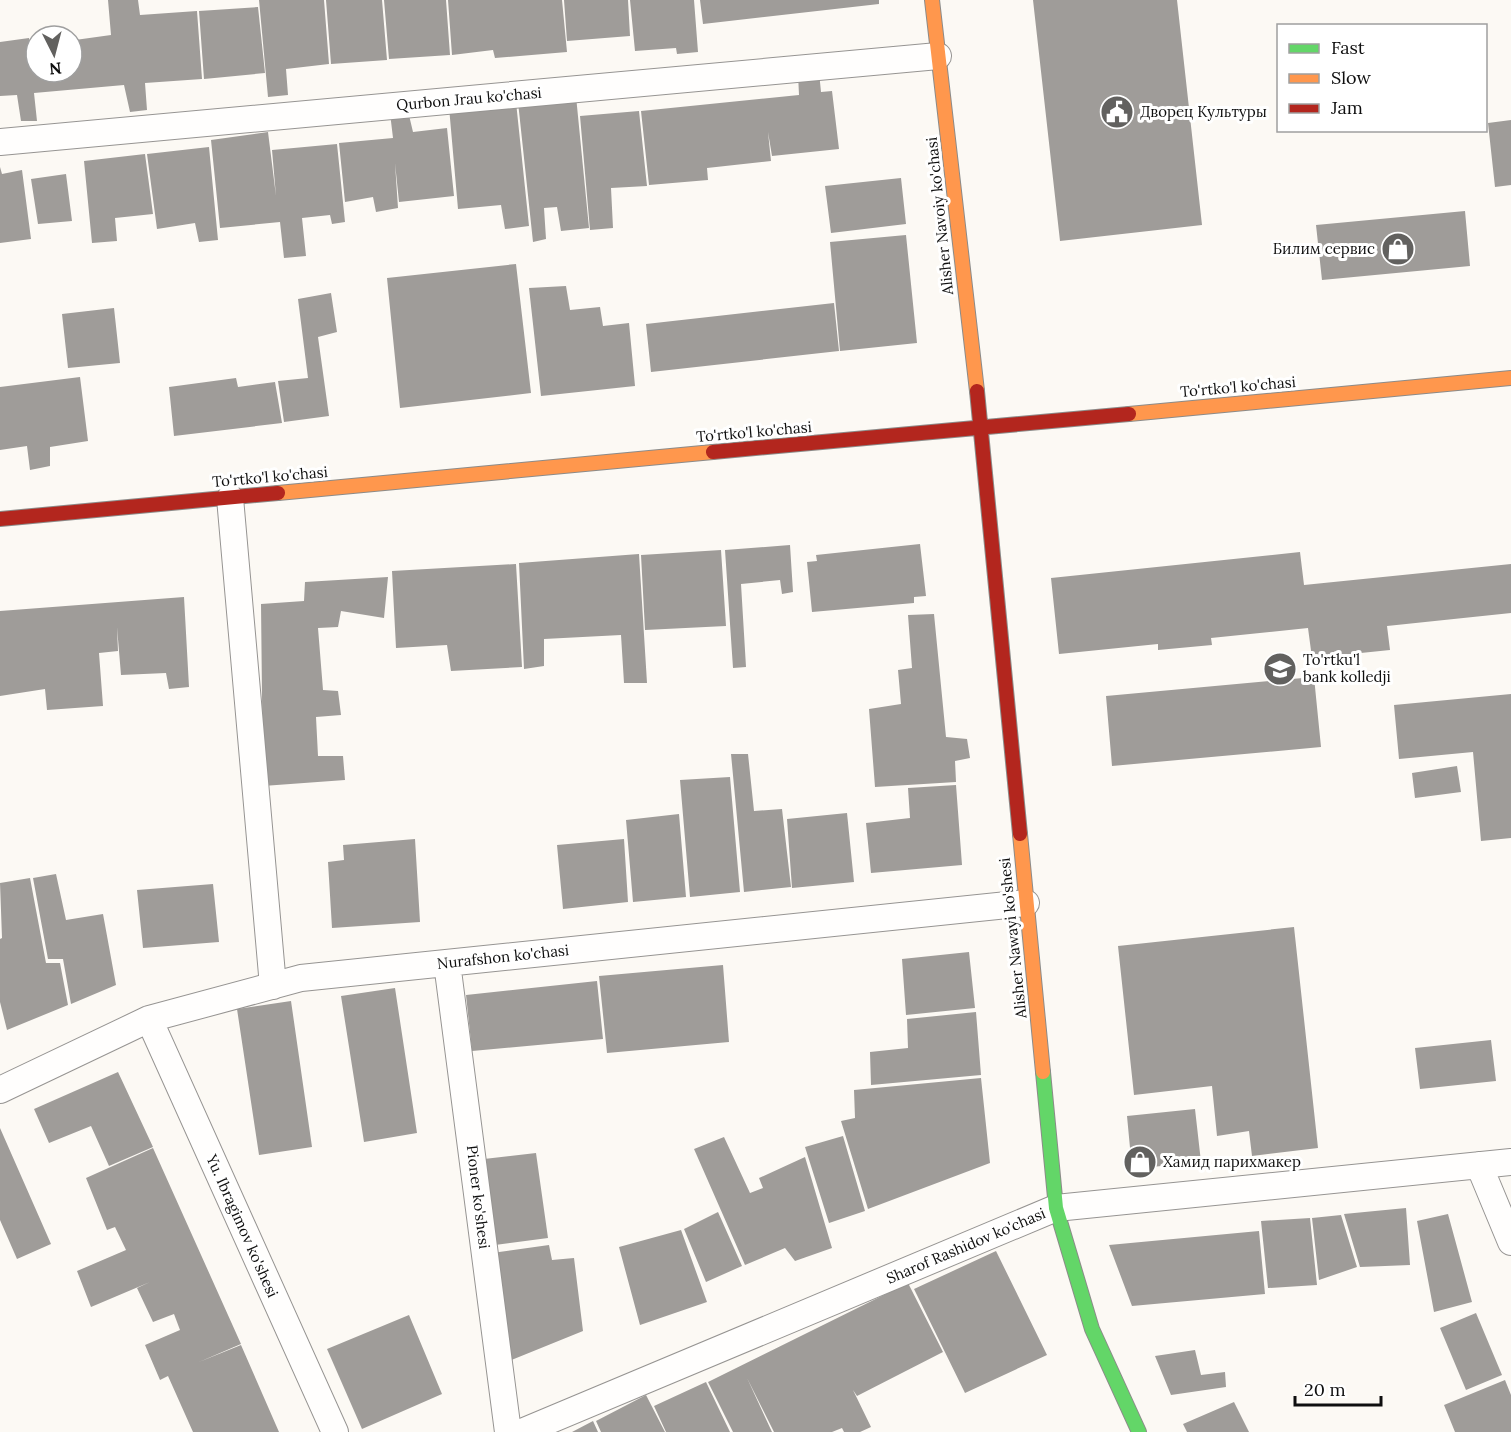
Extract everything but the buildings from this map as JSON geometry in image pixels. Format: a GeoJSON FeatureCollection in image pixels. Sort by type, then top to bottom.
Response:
{"type":"FeatureCollection","features":[{"type":"Feature","properties":{"kind":"street","name":"Alisher Navoiy ko'chasi"},"geometry":{"type":"LineString","coordinates":[[932,0],[981,428]]}},
{"type":"Feature","properties":{"kind":"street","name":"Qurbon Jrau ko'chasi"},"geometry":{"type":"LineString","coordinates":[[0,142],[938,56]]}},
{"type":"Feature","properties":{"kind":"street","name":"To'rtko'l ko'chasi"},"geometry":{"type":"LineString","coordinates":[[0,519],[1511,378]]}},
{"type":"Feature","properties":{"kind":"street","name":"Alisher Nawayi ko'shesi"},"geometry":{"type":"LineString","coordinates":[[981,428],[1056,1208],[1092,1329],[1139,1432]]}},
{"type":"Feature","properties":{"kind":"street"},"geometry":{"type":"LineString","coordinates":[[230,498],[273,986]]}},
{"type":"Feature","properties":{"kind":"street","name":"Nurafshon ko'chasi"},"geometry":{"type":"LineString","coordinates":[[0,1089],[149,1019],[301,978],[1026,903]]}},
{"type":"Feature","properties":{"kind":"street","name":"Pioner ko'shesi"},"geometry":{"type":"LineString","coordinates":[[447,963],[508,1432]]}},
{"type":"Feature","properties":{"kind":"street","name":"Yu. Ibragimov ko'shesi"},"geometry":{"type":"LineString","coordinates":[[149,1019],[335,1432]]}},
{"type":"Feature","properties":{"kind":"street","name":"Sharof Rashidov ko'chasi"},"geometry":{"type":"LineString","coordinates":[[522,1432],[1056,1208],[1511,1162]]}},
{"type":"Feature","properties":{"kind":"street"},"geometry":{"type":"LineString","coordinates":[[1479,1165],[1511,1242]]}},
{"type":"Feature","properties":{"kind":"traffic: fast"},"geometry":{"type":"LineString","coordinates":[[1043,1072],[1056,1208],[1092,1329],[1139,1432]]}},
{"type":"Feature","properties":{"kind":"traffic: slow"},"geometry":{"type":"LineString","coordinates":[[932,0],[977,391]]}},
{"type":"Feature","properties":{"kind":"traffic: slow"},"geometry":{"type":"LineString","coordinates":[[1129,414],[1511,378]]}},
{"type":"Feature","properties":{"kind":"traffic: slow"},"geometry":{"type":"LineString","coordinates":[[278,493],[713,452]]}},
{"type":"Feature","properties":{"kind":"traffic: slow"},"geometry":{"type":"LineString","coordinates":[[1020,834],[1043,1072]]}},
{"type":"Feature","properties":{"kind":"traffic: jam"},"geometry":{"type":"LineString","coordinates":[[977,391],[1020,834]]}},
{"type":"Feature","properties":{"kind":"traffic: jam"},"geometry":{"type":"LineString","coordinates":[[713,452],[1129,414]]}},
{"type":"Feature","properties":{"kind":"traffic: jam"},"geometry":{"type":"LineString","coordinates":[[0,519],[278,493]]}},
{"type":"Feature","properties":{"kind":"place","name":"Дворец Культуры"},"geometry":{"type":"Point","coordinates":[1117,112]}},
{"type":"Feature","properties":{"kind":"place","name":"Билим сервис"},"geometry":{"type":"Point","coordinates":[1398,249]}},
{"type":"Feature","properties":{"kind":"place","name":"To'rtku'l bank kolledji"},"geometry":{"type":"Point","coordinates":[1280,669]}},
{"type":"Feature","properties":{"kind":"place","name":"Хамид парихмакер"},"geometry":{"type":"Point","coordinates":[1140,1162]}}]}
